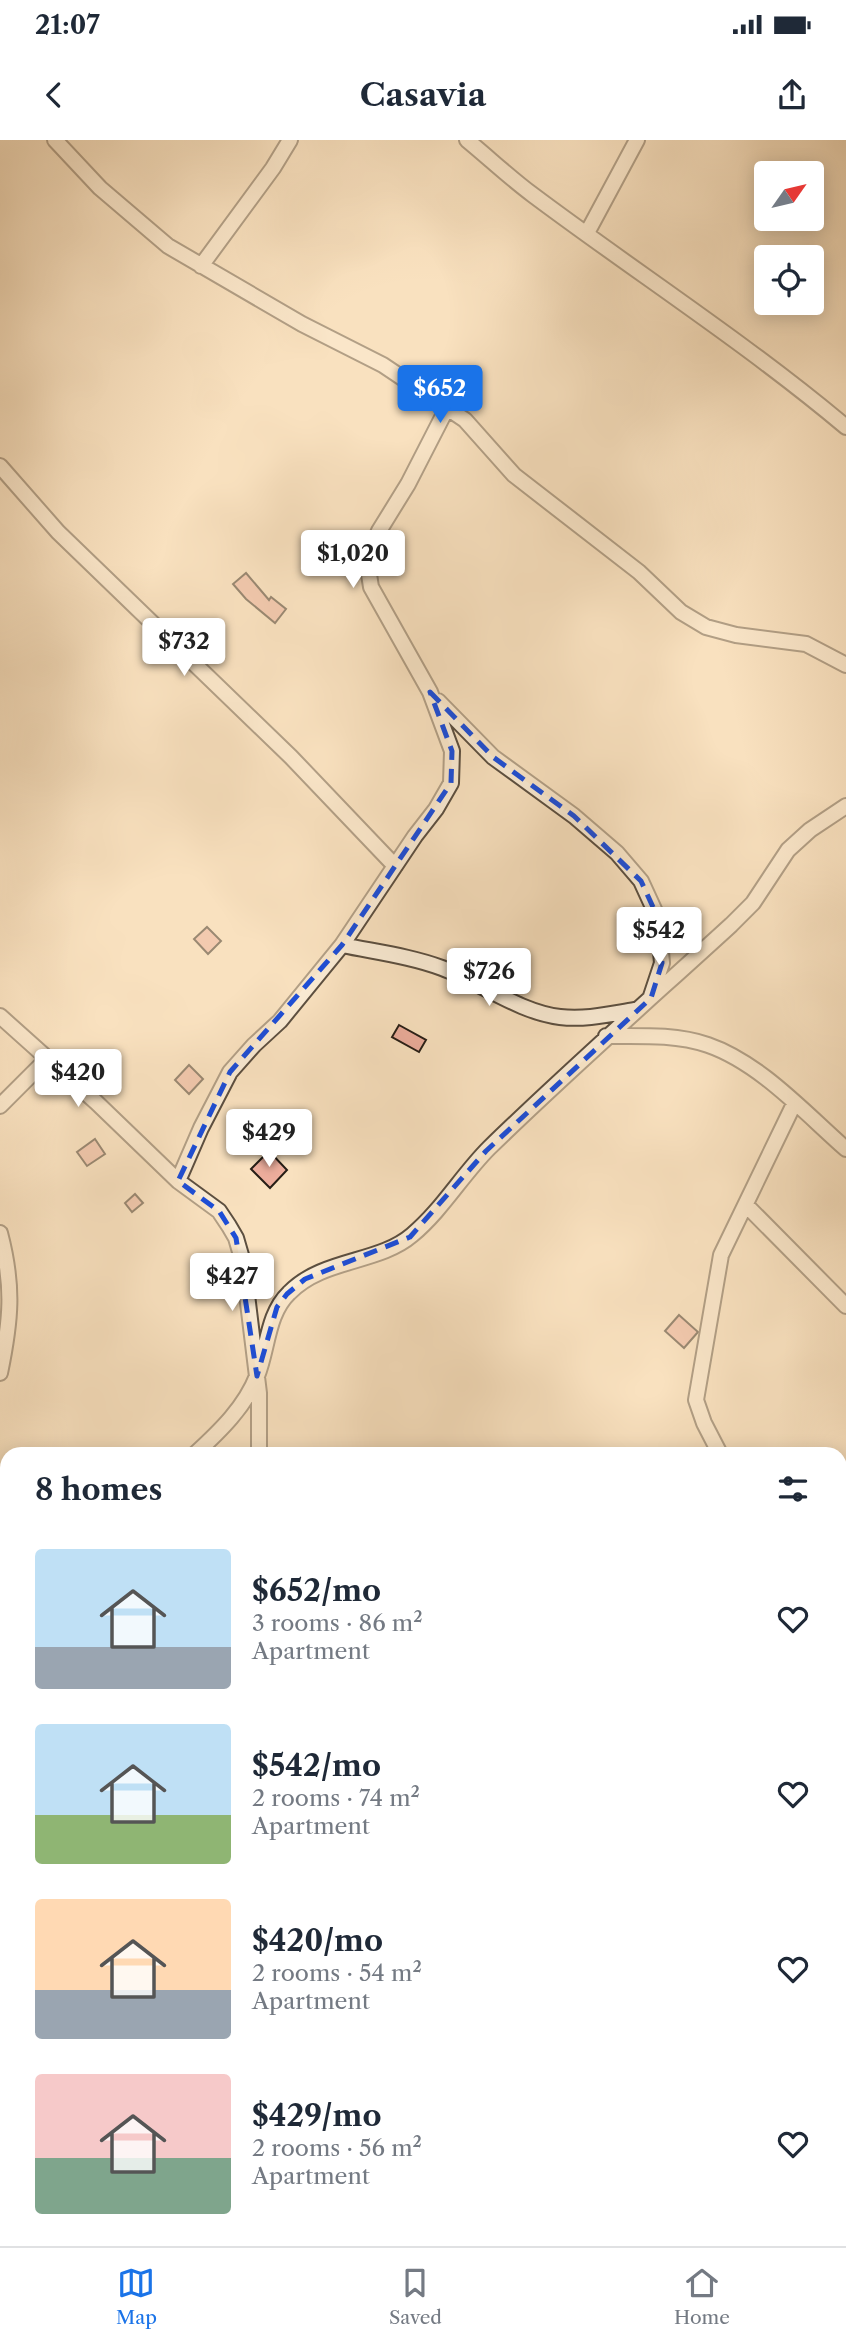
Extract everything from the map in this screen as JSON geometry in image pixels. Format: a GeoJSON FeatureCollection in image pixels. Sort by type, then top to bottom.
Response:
{"type":"FeatureCollection","features":[{"type":"Feature","properties":{"kind":"street"},"geometry":{"type":"LineString","coordinates":[[55,140],[100,188],[168,246],[302,324],[383,365],[465,420],[498,460],[523,483],[639,572],[681,612],[706,627],[736,635],[806,644],[846,665]]}},
{"type":"Feature","properties":{"kind":"street"},"geometry":{"type":"LineString","coordinates":[[201,266],[273,168],[290,140]]}},
{"type":"Feature","properties":{"kind":"street"},"geometry":{"type":"LineString","coordinates":[[467,140],[531,193],[704,317],[846,427]]}},
{"type":"Feature","properties":{"kind":"street"},"geometry":{"type":"LineString","coordinates":[[587,233],[637,140]]}},
{"type":"Feature","properties":{"kind":"street"},"geometry":{"type":"LineString","coordinates":[[178,1181],[230,1072],[254,1045],[281,1021],[342,945],[451,783],[452,751],[430,692],[371,587],[368,568],[370,550],[379,531],[408,484],[447,408]]}},
{"type":"Feature","properties":{"kind":"street"},"geometry":{"type":"LineString","coordinates":[[0,466],[58,532],[291,757],[396,866]]}},
{"type":"Feature","properties":{"kind":"street"},"geometry":{"type":"LineString","coordinates":[[430,692],[493,757],[574,816],[617,853],[641,881],[658,918],[662,963],[651,998]]}},
{"type":"Feature","properties":{"kind":"street"},"geometry":{"type":"LineString","coordinates":[[202,1447],[241,1406],[257,1376],[277,1307],[287,1294],[305,1279],[356,1258],[388,1249],[410,1237],[429,1220],[486,1151],[606,1036],[753,903],[788,850],[810,830],[846,806]]}},
{"type":"Feature","properties":{"kind":"street"},"geometry":{"type":"LineString","coordinates":[[342,945],[437,966],[529,1008],[558,1017],[588,1018],[637,1010]]}},
{"type":"Feature","properties":{"kind":"street"},"geometry":{"type":"LineString","coordinates":[[0,1016],[178,1181],[219,1211],[236,1238],[243,1262],[257,1376],[259,1447]]}},
{"type":"Feature","properties":{"kind":"street"},"geometry":{"type":"LineString","coordinates":[[606,1036],[670,1037],[707,1045],[741,1059],[846,1149]]}},
{"type":"Feature","properties":{"kind":"street"},"geometry":{"type":"LineString","coordinates":[[0,1106],[48,1058]]}},
{"type":"Feature","properties":{"kind":"street"},"geometry":{"type":"LineString","coordinates":[[716,1447],[696,1400],[721,1255],[794,1104]]}},
{"type":"Feature","properties":{"kind":"street"},"geometry":{"type":"LineString","coordinates":[[746,1205],[846,1306]]}},
{"type":"Feature","properties":{"kind":"street"},"geometry":{"type":"LineString","coordinates":[[0,1233],[10,1283],[9,1332],[0,1373]]}},
{"type":"Feature","properties":{"kind":"highlighted area"},"geometry":{"type":"Polygon","coordinates":[[[430,692],[493,757],[574,816],[641,881],[658,918],[662,963],[651,998],[486,1151],[410,1237],[305,1279],[287,1294],[277,1307],[257,1376],[236,1238],[219,1211],[178,1181],[230,1072],[342,945],[451,783],[452,751],[430,692]]]}},
{"type":"Feature","properties":{"kind":"building"},"geometry":{"type":"Polygon","coordinates":[[[246,573],[269,600],[271,597],[286,609],[275,623],[246,599],[233,584],[246,573]]]}},
{"type":"Feature","properties":{"kind":"building"},"geometry":{"type":"Polygon","coordinates":[[[207,927],[221,941],[208,954],[194,939],[207,927]]]}},
{"type":"Feature","properties":{"kind":"building"},"geometry":{"type":"Polygon","coordinates":[[[399,1025],[426,1040],[419,1052],[392,1037],[399,1025]]]}},
{"type":"Feature","properties":{"kind":"building"},"geometry":{"type":"Polygon","coordinates":[[[189,1065],[203,1079],[189,1094],[175,1080],[189,1065]]]}},
{"type":"Feature","properties":{"kind":"building"},"geometry":{"type":"Polygon","coordinates":[[[95,1139],[105,1154],[87,1166],[77,1152],[95,1139]]]}},
{"type":"Feature","properties":{"kind":"building"},"geometry":{"type":"Polygon","coordinates":[[[269,1151],[287,1170],[270,1188],[251,1169],[269,1151]]]}},
{"type":"Feature","properties":{"kind":"building"},"geometry":{"type":"Polygon","coordinates":[[[135,1194],[143,1203],[132,1212],[125,1203],[135,1194]]]}},
{"type":"Feature","properties":{"kind":"building"},"geometry":{"type":"Polygon","coordinates":[[[679,1315],[698,1332],[684,1348],[665,1331],[679,1315]]]}}]}
